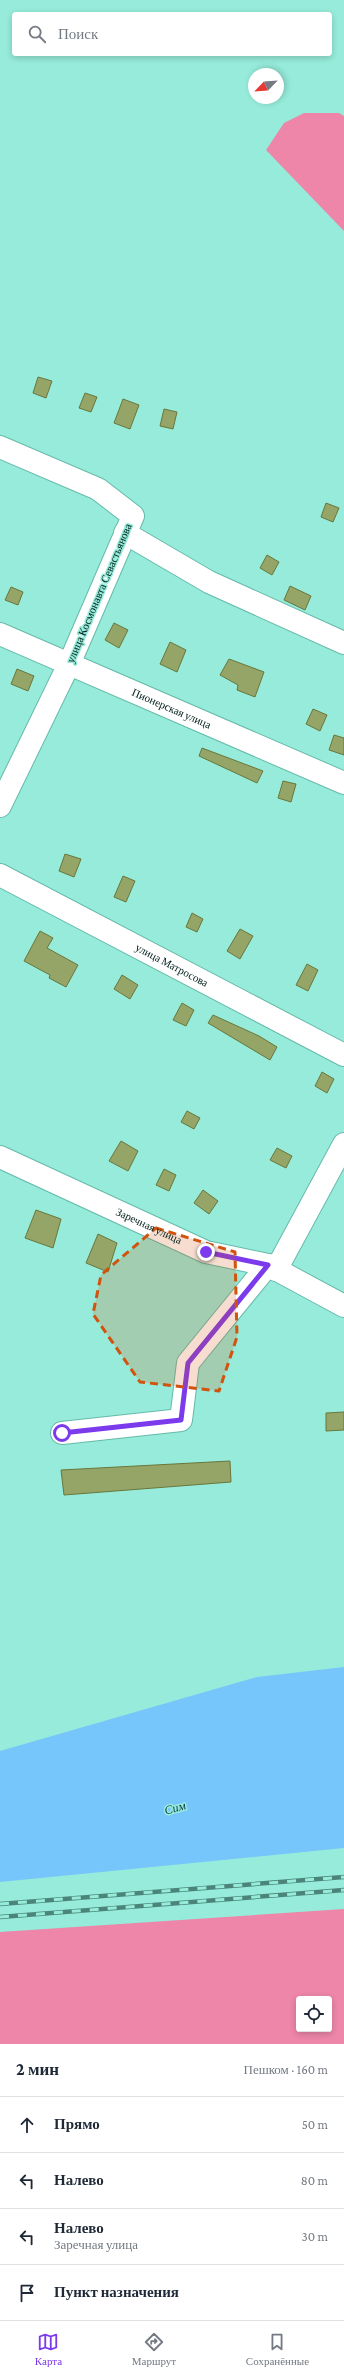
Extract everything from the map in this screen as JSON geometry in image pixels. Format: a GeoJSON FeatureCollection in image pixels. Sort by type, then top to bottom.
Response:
{"type":"FeatureCollection","features":[{"type":"Feature","properties":{"kind":"street","name":"улица Космонавта Севастьянова"},"geometry":{"type":"LineString","coordinates":[[0,447],[98,489],[133,516],[70,662],[0,806]]}},
{"type":"Feature","properties":{"kind":"street"},"geometry":{"type":"LineString","coordinates":[[125,533],[209,582],[344,643]]}},
{"type":"Feature","properties":{"kind":"street","name":"Пионерская улица"},"geometry":{"type":"LineString","coordinates":[[0,634],[70,662],[344,782]]}},
{"type":"Feature","properties":{"kind":"street","name":"улица Матросова"},"geometry":{"type":"LineString","coordinates":[[0,876],[344,1055]]}},
{"type":"Feature","properties":{"kind":"street"},"geometry":{"type":"LineString","coordinates":[[62,1433],[181,1420],[188,1363],[272,1268],[344,1144]]}},
{"type":"Feature","properties":{"kind":"street","name":"Заречная улица"},"geometry":{"type":"LineString","coordinates":[[0,1157],[206,1252],[272,1268],[344,1306]]}},
{"type":"Feature","properties":{"kind":"highlighted area"},"geometry":{"type":"Polygon","coordinates":[[[156,1228],[235,1252],[237,1337],[219,1391],[140,1382],[93,1314],[101,1275],[156,1228]]]}},
{"type":"Feature","properties":{"kind":"shaded area"},"geometry":{"type":"Polygon","coordinates":[[[304,113],[339,113],[344,116],[344,231],[266,150],[284,123],[304,113]]]}},
{"type":"Feature","properties":{"kind":"shaded area"},"geometry":{"type":"Polygon","coordinates":[[[344,1909],[344,2044],[0,2044],[0,1932],[344,1909]]]}},
{"type":"Feature","properties":{"kind":"water","name":"Сим"},"geometry":{"type":"Polygon","coordinates":[[[344,1667],[344,1848],[0,1882],[0,1751],[257,1677],[344,1667]]]}},
{"type":"Feature","properties":{"kind":"building"},"geometry":{"type":"Polygon","coordinates":[[[38,377],[52,381],[46,398],[33,393],[38,377]]]}},
{"type":"Feature","properties":{"kind":"building"},"geometry":{"type":"Polygon","coordinates":[[[85,393],[97,397],[91,412],[79,408],[85,393]]]}},
{"type":"Feature","properties":{"kind":"building"},"geometry":{"type":"Polygon","coordinates":[[[123,399],[139,405],[130,429],[114,423],[123,399]]]}},
{"type":"Feature","properties":{"kind":"building"},"geometry":{"type":"Polygon","coordinates":[[[164,409],[177,412],[173,429],[160,426],[164,409]]]}},
{"type":"Feature","properties":{"kind":"building"},"geometry":{"type":"Polygon","coordinates":[[[326,503],[339,508],[333,522],[321,517],[326,503]]]}},
{"type":"Feature","properties":{"kind":"building"},"geometry":{"type":"Polygon","coordinates":[[[267,555],[279,562],[272,575],[260,568],[267,555]]]}},
{"type":"Feature","properties":{"kind":"building"},"geometry":{"type":"Polygon","coordinates":[[[290,586],[311,596],[305,610],[284,600],[290,586]]]}},
{"type":"Feature","properties":{"kind":"building"},"geometry":{"type":"Polygon","coordinates":[[[11,587],[23,592],[18,605],[5,600],[11,587]]]}},
{"type":"Feature","properties":{"kind":"building"},"geometry":{"type":"Polygon","coordinates":[[[114,623],[128,630],[119,648],[105,640],[114,623]]]}},
{"type":"Feature","properties":{"kind":"building"},"geometry":{"type":"Polygon","coordinates":[[[170,642],[186,650],[177,672],[160,664],[170,642]]]}},
{"type":"Feature","properties":{"kind":"building"},"geometry":{"type":"Polygon","coordinates":[[[229,659],[264,672],[255,697],[237,690],[238,685],[220,675],[229,659]]]}},
{"type":"Feature","properties":{"kind":"building"},"geometry":{"type":"Polygon","coordinates":[[[17,669],[34,676],[28,691],[11,684],[17,669]]]}},
{"type":"Feature","properties":{"kind":"building"},"geometry":{"type":"Polygon","coordinates":[[[313,709],[327,715],[320,731],[306,724],[313,709]]]}},
{"type":"Feature","properties":{"kind":"building"},"geometry":{"type":"Polygon","coordinates":[[[334,735],[344,738],[344,755],[329,750],[334,735]]]}},
{"type":"Feature","properties":{"kind":"building"},"geometry":{"type":"Polygon","coordinates":[[[202,748],[263,771],[257,783],[199,756],[202,748]]]}},
{"type":"Feature","properties":{"kind":"building"},"geometry":{"type":"Polygon","coordinates":[[[283,781],[296,784],[291,802],[278,798],[283,781]]]}},
{"type":"Feature","properties":{"kind":"building"},"geometry":{"type":"Polygon","coordinates":[[[65,854],[81,859],[74,877],[59,871],[65,854]]]}},
{"type":"Feature","properties":{"kind":"building"},"geometry":{"type":"Polygon","coordinates":[[[123,876],[135,881],[126,902],[114,897],[123,876]]]}},
{"type":"Feature","properties":{"kind":"building"},"geometry":{"type":"Polygon","coordinates":[[[192,913],[203,919],[197,932],[186,927],[192,913]]]}},
{"type":"Feature","properties":{"kind":"building"},"geometry":{"type":"Polygon","coordinates":[[[240,929],[253,936],[240,959],[227,951],[240,929]]]}},
{"type":"Feature","properties":{"kind":"building"},"geometry":{"type":"Polygon","coordinates":[[[40,931],[53,938],[47,948],[78,965],[66,987],[49,978],[50,975],[24,961],[40,931]]]}},
{"type":"Feature","properties":{"kind":"building"},"geometry":{"type":"Polygon","coordinates":[[[307,964],[318,970],[308,991],[296,985],[307,964]]]}},
{"type":"Feature","properties":{"kind":"building"},"geometry":{"type":"Polygon","coordinates":[[[122,975],[138,985],[130,999],[114,989],[122,975]]]}},
{"type":"Feature","properties":{"kind":"building"},"geometry":{"type":"Polygon","coordinates":[[[182,1003],[194,1010],[186,1026],[173,1020],[182,1003]]]}},
{"type":"Feature","properties":{"kind":"building"},"geometry":{"type":"Polygon","coordinates":[[[213,1015],[259,1036],[277,1047],[270,1060],[208,1023],[213,1015]]]}},
{"type":"Feature","properties":{"kind":"building"},"geometry":{"type":"Polygon","coordinates":[[[322,1072],[334,1079],[327,1093],[315,1086],[322,1072]]]}},
{"type":"Feature","properties":{"kind":"building"},"geometry":{"type":"Polygon","coordinates":[[[187,1111],[200,1118],[194,1129],[181,1122],[187,1111]]]}},
{"type":"Feature","properties":{"kind":"building"},"geometry":{"type":"Polygon","coordinates":[[[121,1141],[138,1151],[128,1171],[109,1161],[121,1141]]]}},
{"type":"Feature","properties":{"kind":"building"},"geometry":{"type":"Polygon","coordinates":[[[277,1148],[292,1156],[286,1168],[270,1160],[277,1148]]]}},
{"type":"Feature","properties":{"kind":"building"},"geometry":{"type":"Polygon","coordinates":[[[164,1169],[176,1175],[169,1191],[156,1185],[164,1169]]]}},
{"type":"Feature","properties":{"kind":"building"},"geometry":{"type":"Polygon","coordinates":[[[203,1190],[218,1201],[209,1214],[194,1203],[203,1190]]]}},
{"type":"Feature","properties":{"kind":"building"},"geometry":{"type":"Polygon","coordinates":[[[36,1210],[61,1219],[53,1248],[25,1238],[36,1210]]]}},
{"type":"Feature","properties":{"kind":"building"},"geometry":{"type":"Polygon","coordinates":[[[98,1234],[117,1243],[108,1272],[86,1263],[98,1234]]]}},
{"type":"Feature","properties":{"kind":"building"},"geometry":{"type":"Polygon","coordinates":[[[344,1412],[344,1430],[326,1431],[326,1413],[344,1412]]]}},
{"type":"Feature","properties":{"kind":"building"},"geometry":{"type":"Polygon","coordinates":[[[230,1461],[231,1482],[64,1495],[61,1470],[230,1461]]]}},
{"type":"Feature","properties":{"kind":"railway"},"geometry":{"type":"LineString","coordinates":[[0,1904],[344,1877]]}},
{"type":"Feature","properties":{"kind":"railway"},"geometry":{"type":"LineString","coordinates":[[0,1917],[344,1890]]}},
{"type":"Feature","properties":{"kind":"route"},"geometry":{"type":"LineString","coordinates":[[62,1433],[181,1420],[188,1363],[268,1265],[206,1252]]}}]}
